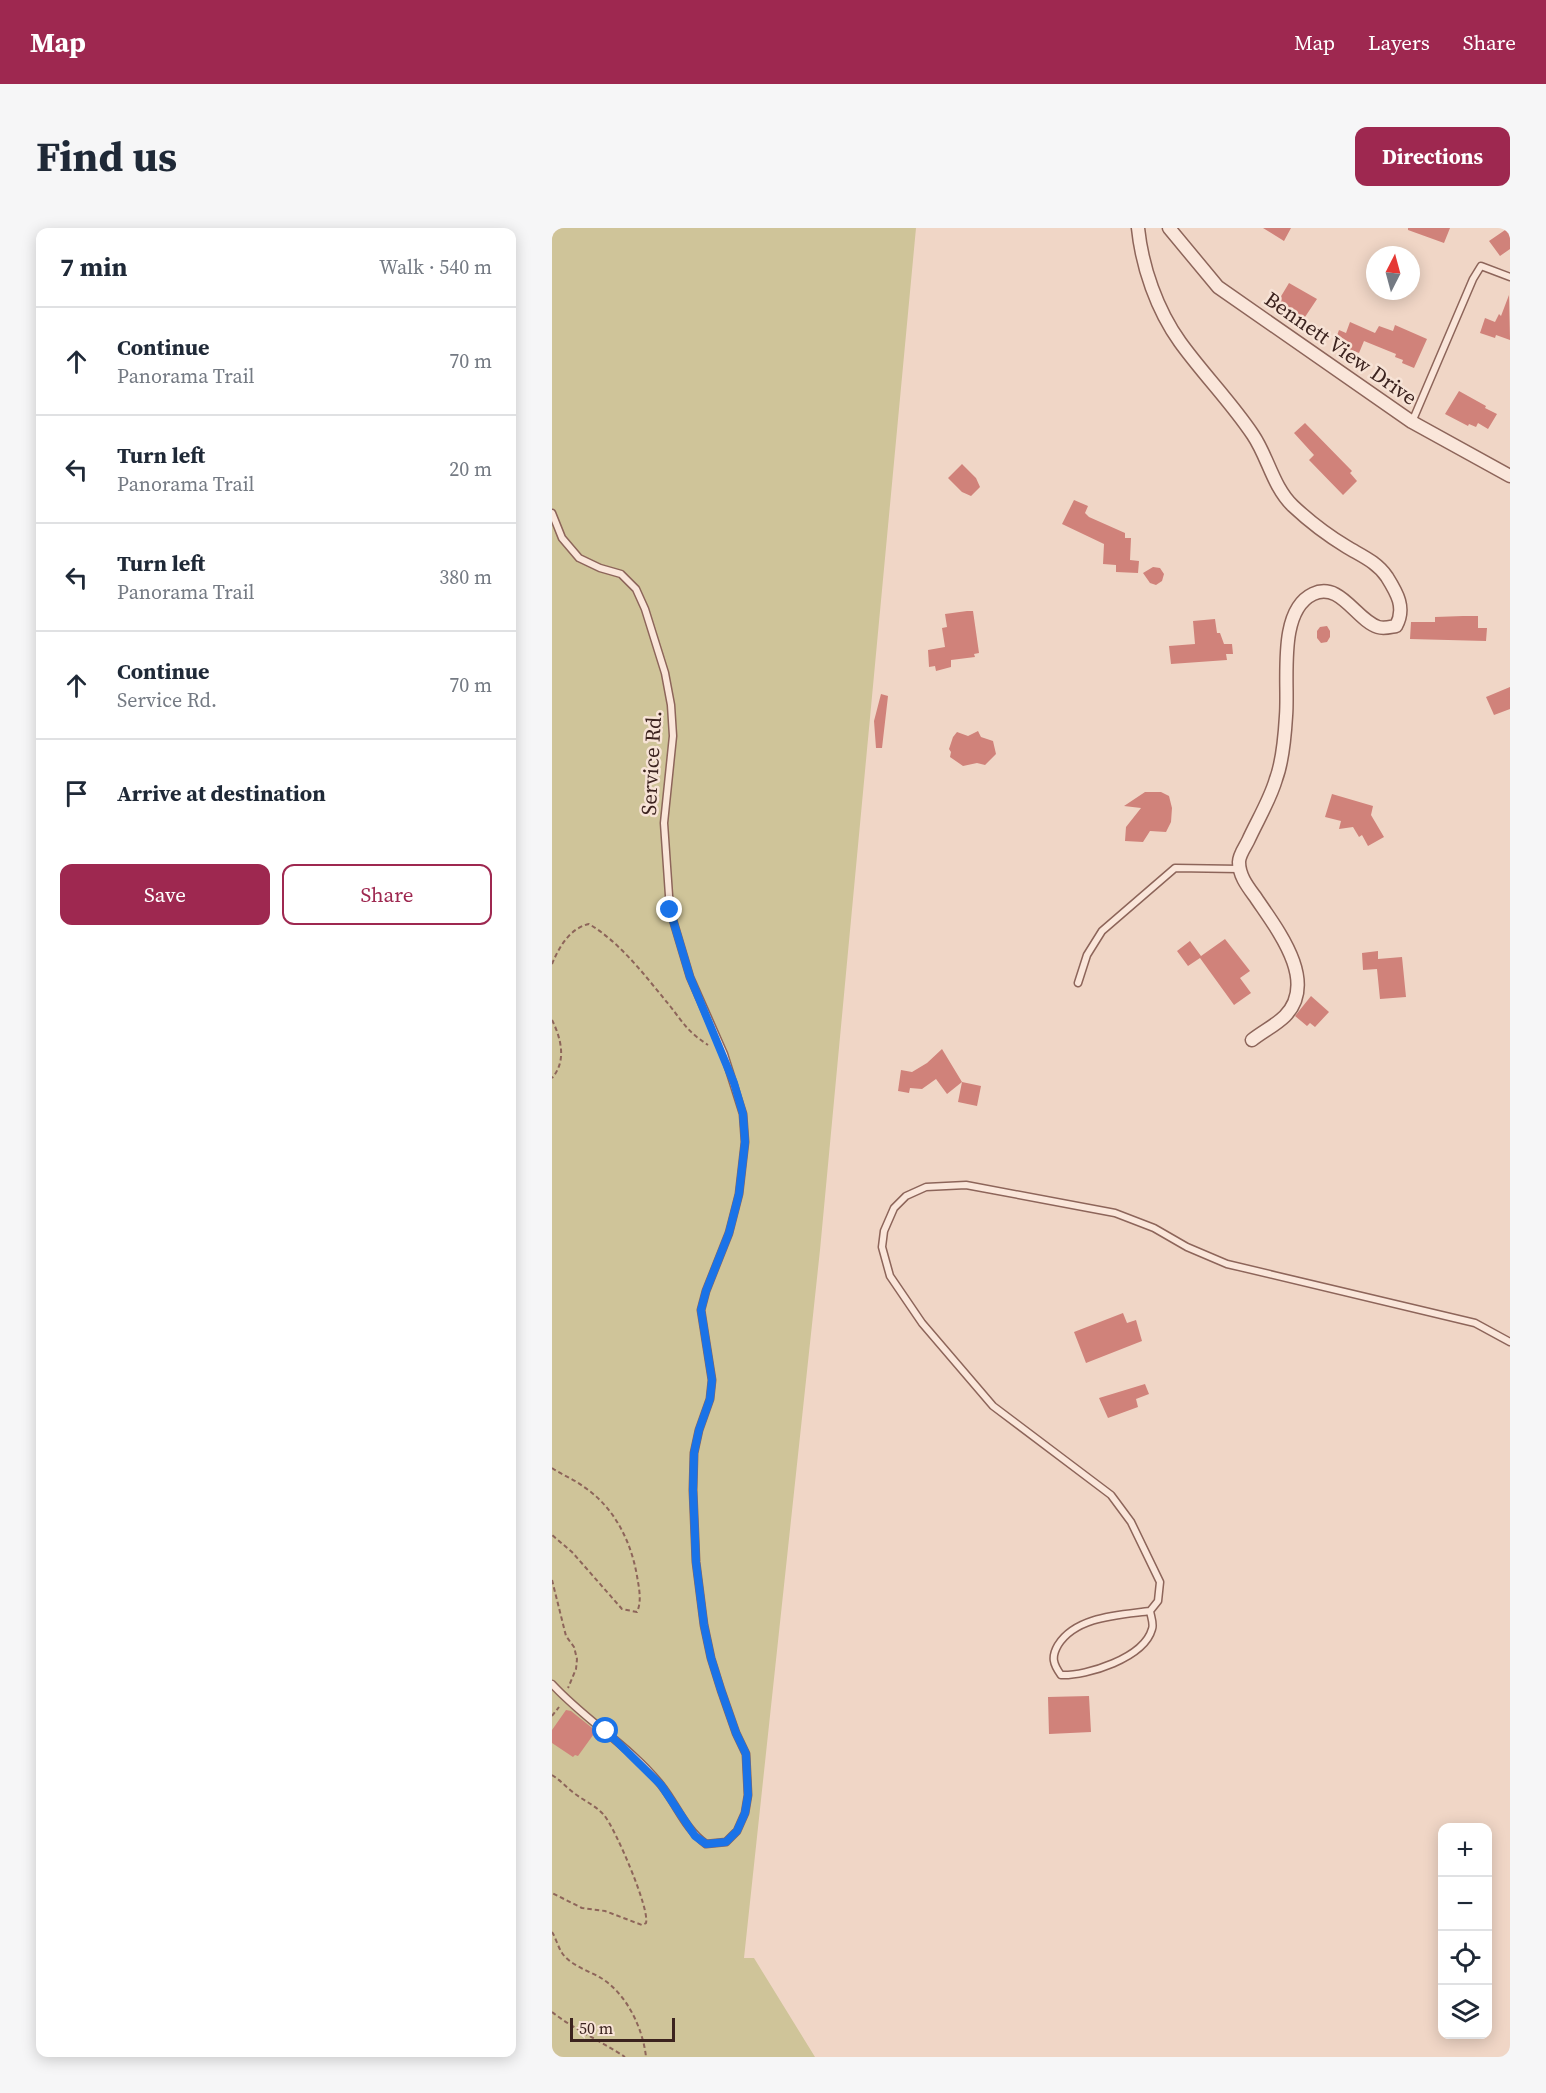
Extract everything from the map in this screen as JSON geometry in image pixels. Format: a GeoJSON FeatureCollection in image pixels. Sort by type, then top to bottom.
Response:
{"type":"FeatureCollection","features":[{"type":"Feature","properties":{"kind":"street"},"geometry":{"type":"LineString","coordinates":[[1138,228],[1140,246],[1157,299],[1179,341],[1254,436],[1276,481],[1290,503],[1316,527],[1371,560],[1386,575],[1402,605],[1401,617],[1396,626],[1377,627],[1336,594],[1315,593],[1299,602],[1292,618],[1288,638],[1286,717],[1277,778],[1239,860],[1242,877],[1280,935],[1294,963],[1298,979],[1296,995],[1286,1015],[1252,1040]]}},
{"type":"Feature","properties":{"kind":"street","name":"Bennett View Drive"},"geometry":{"type":"LineString","coordinates":[[1169,228],[1218,287],[1412,422],[1510,476]]}},
{"type":"Feature","properties":{"kind":"lane"},"geometry":{"type":"LineString","coordinates":[[1412,422],[1473,279],[1481,266],[1510,277]]}},
{"type":"Feature","properties":{"kind":"lane","name":"Service Rd."},"geometry":{"type":"LineString","coordinates":[[552,513],[562,538],[579,558],[600,568],[621,574],[636,589],[666,673],[673,736],[664,823],[670,910],[690,977],[724,1054],[743,1114],[745,1142],[739,1194],[729,1233],[701,1310],[712,1380],[710,1399],[694,1453],[693,1490],[696,1562],[704,1625],[721,1690],[746,1754],[748,1795],[745,1813],[737,1831],[726,1842],[706,1844],[695,1836],[661,1785],[613,1737],[564,1697],[552,1684]]}},
{"type":"Feature","properties":{"kind":"lane"},"geometry":{"type":"LineString","coordinates":[[1078,983],[1087,955],[1102,931],[1175,868],[1240,869]]}},
{"type":"Feature","properties":{"kind":"lane"},"geometry":{"type":"LineString","coordinates":[[1150,1611],[1154,1627],[1138,1649],[1124,1659],[1071,1676],[1060,1675],[1054,1666],[1053,1655],[1059,1642],[1076,1629],[1106,1617],[1150,1611],[1158,1601],[1160,1582],[1131,1522],[1111,1495],[993,1406],[922,1323],[891,1276],[882,1247],[884,1231],[894,1208],[906,1196],[926,1187],[966,1185],[1115,1213],[1154,1228],[1187,1247],[1227,1264],[1475,1323],[1510,1342]]}},
{"type":"Feature","properties":{"kind":"path"},"geometry":{"type":"LineString","coordinates":[[552,964],[568,936],[576,928],[589,924],[635,964],[691,1033],[724,1054]]}},
{"type":"Feature","properties":{"kind":"path"},"geometry":{"type":"LineString","coordinates":[[552,1020],[560,1039],[561,1060],[552,1078]]}},
{"type":"Feature","properties":{"kind":"path"},"geometry":{"type":"LineString","coordinates":[[552,1468],[585,1487],[619,1524],[626,1538],[636,1573],[640,1600],[637,1612],[622,1609],[572,1552],[552,1536]]}},
{"type":"Feature","properties":{"kind":"path"},"geometry":{"type":"LineString","coordinates":[[552,1580],[566,1636],[574,1647],[577,1659],[576,1669],[564,1697]]}},
{"type":"Feature","properties":{"kind":"path"},"geometry":{"type":"LineString","coordinates":[[552,1775],[575,1794],[590,1802],[614,1829],[640,1889],[648,1916],[646,1923],[642,1925],[605,1911],[582,1908],[552,1893]]}},
{"type":"Feature","properties":{"kind":"path"},"geometry":{"type":"LineString","coordinates":[[552,1932],[561,1953],[617,1990],[637,2025],[646,2057]]}},
{"type":"Feature","properties":{"kind":"path"},"geometry":{"type":"LineString","coordinates":[[552,2013],[625,2057]]}},
{"type":"Feature","properties":{"kind":"shaded area"},"geometry":{"type":"Polygon","coordinates":[[[552,228],[916,228],[820,1250],[744,1958],[754,1958],[815,2057],[552,2057],[552,228]]]}},
{"type":"Feature","properties":{"kind":"building"},"geometry":{"type":"Polygon","coordinates":[[[1263,228],[1291,228],[1284,241],[1263,228]]]}},
{"type":"Feature","properties":{"kind":"building"},"geometry":{"type":"Polygon","coordinates":[[[1408,228],[1450,228],[1444,243],[1408,230],[1408,228]]]}},
{"type":"Feature","properties":{"kind":"building"},"geometry":{"type":"Polygon","coordinates":[[[1510,228],[1510,249],[1500,256],[1489,241],[1510,228]]]}},
{"type":"Feature","properties":{"kind":"building"},"geometry":{"type":"Polygon","coordinates":[[[1289,283],[1317,299],[1303,320],[1277,303],[1289,283]]]}},
{"type":"Feature","properties":{"kind":"building"},"geometry":{"type":"Polygon","coordinates":[[[1509,295],[1510,340],[1480,333],[1485,318],[1495,322],[1499,314],[1501,316],[1509,295]]]}},
{"type":"Feature","properties":{"kind":"building"},"geometry":{"type":"Polygon","coordinates":[[[1350,322],[1375,333],[1379,326],[1393,331],[1395,325],[1427,339],[1414,368],[1402,363],[1403,360],[1395,357],[1396,354],[1364,341],[1359,353],[1337,344],[1338,342],[1335,341],[1339,330],[1346,333],[1350,322]]]}},
{"type":"Feature","properties":{"kind":"building"},"geometry":{"type":"Polygon","coordinates":[[[1459,391],[1497,414],[1488,429],[1478,423],[1476,427],[1469,424],[1468,426],[1445,414],[1459,391]]]}},
{"type":"Feature","properties":{"kind":"building"},"geometry":{"type":"Polygon","coordinates":[[[1305,423],[1352,471],[1350,473],[1357,481],[1343,495],[1309,460],[1314,455],[1294,433],[1305,423]]]}},
{"type":"Feature","properties":{"kind":"building"},"geometry":{"type":"Polygon","coordinates":[[[962,464],[976,478],[980,487],[971,496],[962,492],[948,478],[962,464]]]}},
{"type":"Feature","properties":{"kind":"building"},"geometry":{"type":"Polygon","coordinates":[[[1074,500],[1088,506],[1085,513],[1089,517],[1125,533],[1125,538],[1131,538],[1130,560],[1139,561],[1138,573],[1116,572],[1116,565],[1103,564],[1104,544],[1062,524],[1074,500]]]}},
{"type":"Feature","properties":{"kind":"building"},"geometry":{"type":"Polygon","coordinates":[[[1153,567],[1160,568],[1164,574],[1162,581],[1156,585],[1150,583],[1143,573],[1153,567]]]}},
{"type":"Feature","properties":{"kind":"building"},"geometry":{"type":"Polygon","coordinates":[[[973,611],[979,653],[974,654],[975,657],[951,660],[951,667],[936,671],[935,666],[929,667],[928,650],[945,647],[942,628],[947,627],[945,614],[973,611]]]}},
{"type":"Feature","properties":{"kind":"building"},"geometry":{"type":"Polygon","coordinates":[[[1478,616],[1478,628],[1487,628],[1486,641],[1410,639],[1411,622],[1435,622],[1435,617],[1478,616]]]}},
{"type":"Feature","properties":{"kind":"building"},"geometry":{"type":"Polygon","coordinates":[[[1215,619],[1217,633],[1220,633],[1224,644],[1232,644],[1233,654],[1226,654],[1227,660],[1171,664],[1169,646],[1195,644],[1193,621],[1215,619]]]}},
{"type":"Feature","properties":{"kind":"building"},"geometry":{"type":"Polygon","coordinates":[[[1327,626],[1330,637],[1327,642],[1321,643],[1317,638],[1317,631],[1320,627],[1327,626]]]}},
{"type":"Feature","properties":{"kind":"building"},"geometry":{"type":"Polygon","coordinates":[[[1510,687],[1510,709],[1494,715],[1486,697],[1510,687]]]}},
{"type":"Feature","properties":{"kind":"building"},"geometry":{"type":"Polygon","coordinates":[[[881,694],[888,696],[882,748],[876,748],[874,721],[881,694]]]}},
{"type":"Feature","properties":{"kind":"building"},"geometry":{"type":"Polygon","coordinates":[[[978,731],[981,737],[993,741],[996,754],[985,765],[977,763],[963,766],[950,757],[949,749],[957,732],[968,736],[978,731]]]}},
{"type":"Feature","properties":{"kind":"building"},"geometry":{"type":"Polygon","coordinates":[[[1145,792],[1161,792],[1169,796],[1172,808],[1171,822],[1166,832],[1150,831],[1143,842],[1125,841],[1126,827],[1141,808],[1124,806],[1145,792]]]}},
{"type":"Feature","properties":{"kind":"building"},"geometry":{"type":"Polygon","coordinates":[[[1332,794],[1373,806],[1371,815],[1384,837],[1368,846],[1362,835],[1359,837],[1353,827],[1339,829],[1341,821],[1325,817],[1332,794]]]}},
{"type":"Feature","properties":{"kind":"building"},"geometry":{"type":"Polygon","coordinates":[[[1225,939],[1250,971],[1240,978],[1251,993],[1234,1005],[1200,958],[1188,966],[1177,951],[1190,941],[1201,956],[1225,939]]]}},
{"type":"Feature","properties":{"kind":"building"},"geometry":{"type":"Polygon","coordinates":[[[1378,951],[1378,959],[1402,957],[1406,997],[1380,999],[1377,969],[1363,970],[1362,953],[1378,951]]]}},
{"type":"Feature","properties":{"kind":"building"},"geometry":{"type":"Polygon","coordinates":[[[1311,996],[1329,1012],[1315,1027],[1310,1023],[1307,1026],[1295,1016],[1311,996]]]}},
{"type":"Feature","properties":{"kind":"building"},"geometry":{"type":"Polygon","coordinates":[[[942,1049],[962,1082],[947,1094],[936,1079],[922,1089],[910,1088],[909,1093],[898,1091],[901,1070],[912,1072],[927,1063],[942,1049]]]}},
{"type":"Feature","properties":{"kind":"building"},"geometry":{"type":"Polygon","coordinates":[[[962,1082],[981,1086],[977,1106],[958,1102],[962,1082]]]}},
{"type":"Feature","properties":{"kind":"building"},"geometry":{"type":"Polygon","coordinates":[[[1123,1313],[1127,1323],[1136,1320],[1142,1341],[1086,1363],[1074,1332],[1123,1313]]]}},
{"type":"Feature","properties":{"kind":"building"},"geometry":{"type":"Polygon","coordinates":[[[1145,1384],[1149,1394],[1136,1399],[1138,1407],[1108,1418],[1099,1398],[1145,1384]]]}},
{"type":"Feature","properties":{"kind":"building"},"geometry":{"type":"Polygon","coordinates":[[[1089,1696],[1091,1732],[1049,1734],[1048,1697],[1089,1696]]]}},
{"type":"Feature","properties":{"kind":"building"},"geometry":{"type":"Polygon","coordinates":[[[566,1710],[571,1711],[596,1731],[578,1756],[573,1757],[552,1743],[552,1730],[566,1710]]]}},
{"type":"Feature","properties":{"kind":"route"},"geometry":{"type":"LineString","coordinates":[[606,1731],[661,1785],[695,1836],[706,1844],[726,1842],[737,1831],[745,1813],[748,1795],[746,1754],[721,1690],[704,1625],[696,1562],[693,1490],[694,1453],[710,1399],[712,1380],[711,1362],[701,1310],[729,1233],[739,1194],[745,1142],[743,1114],[724,1054],[690,977],[670,910]]}}]}
